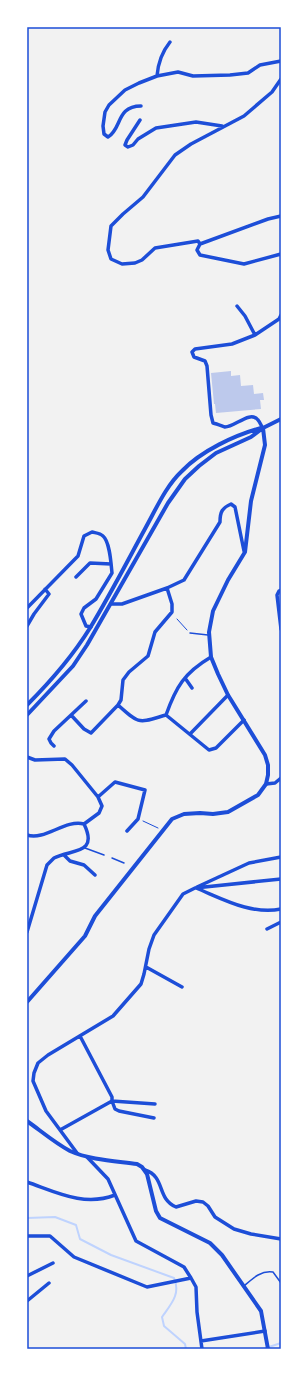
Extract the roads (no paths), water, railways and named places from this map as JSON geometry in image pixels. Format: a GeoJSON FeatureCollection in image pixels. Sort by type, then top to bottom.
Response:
{"type":"FeatureCollection","features":[{"type":"Feature","properties":{"kind":"street"},"geometry":{"type":"LineString","coordinates":[[157,76],[157,65],[165,48],[170,42]]}},
{"type":"Feature","properties":{"kind":"street"},"geometry":{"type":"LineString","coordinates":[[141,106],[136,106],[129,109],[120,116],[112,134],[108,137],[104,134],[103,126],[105,112],[109,105],[125,90],[157,76],[178,72],[193,76],[236,75],[248,73],[260,65],[281,61]]}},
{"type":"Feature","properties":{"kind":"street"},"geometry":{"type":"LineString","coordinates":[[200,244],[198,241],[155,248],[142,260],[135,263],[122,264],[111,259],[108,250],[111,226],[143,197],[176,155],[191,144],[244,116],[272,92],[281,79]]}},
{"type":"Feature","properties":{"kind":"street"},"geometry":{"type":"LineString","coordinates":[[140,120],[127,140],[125,145],[128,147],[133,146],[138,139],[156,128],[196,122],[224,127]]}},
{"type":"Feature","properties":{"kind":"street"},"geometry":{"type":"LineString","coordinates":[[281,216],[268,219],[200,244],[197,250],[200,254],[244,264],[281,254]]}},
{"type":"Feature","properties":{"kind":"street"},"geometry":{"type":"LineString","coordinates":[[237,306],[245,316],[255,335]]}},
{"type":"Feature","properties":{"kind":"street"},"geometry":{"type":"LineString","coordinates":[[27,1002],[85,936],[95,916],[132,866],[172,819],[184,814],[213,814],[228,812],[258,795],[266,784],[268,765],[266,755],[228,695],[211,657],[209,635],[213,611],[228,580],[245,552],[251,501],[265,445],[263,428],[257,419],[253,417],[249,417],[233,425],[225,427],[213,422],[211,415],[207,366],[205,361],[194,357],[192,352],[195,349],[232,344],[255,335],[279,319],[281,315]]}},
{"type":"Feature","properties":{"kind":"street"},"geometry":{"type":"LineString","coordinates":[[27,715],[73,666],[112,604],[168,503],[185,479],[216,453],[250,437],[263,428],[281,419]]}},
{"type":"Feature","properties":{"kind":"street"},"geometry":{"type":"LineString","coordinates":[[27,705],[57,674],[78,647],[160,499],[173,480],[182,470],[210,449],[248,431],[263,428]]}},
{"type":"Feature","properties":{"kind":"street"},"geometry":{"type":"LineString","coordinates":[[112,604],[122,604],[167,588],[184,580],[220,522],[220,515],[224,507],[231,504],[235,506],[245,552]]}},
{"type":"Feature","properties":{"kind":"street"},"geometry":{"type":"LineString","coordinates":[[27,608],[78,556],[84,536],[92,532],[97,533],[104,537],[107,543],[112,573],[96,599],[84,608],[81,614],[86,626],[90,627]]}},
{"type":"Feature","properties":{"kind":"street"},"geometry":{"type":"LineString","coordinates":[[76,578],[90,563],[110,564]]}},
{"type":"Feature","properties":{"kind":"street"},"geometry":{"type":"LineString","coordinates":[[71,715],[91,733],[118,705],[123,680],[129,672],[148,656],[155,632],[172,612],[172,604],[167,588]]}},
{"type":"Feature","properties":{"kind":"street"},"geometry":{"type":"LineString","coordinates":[[27,626],[49,594],[45,589]]}},
{"type":"Feature","properties":{"kind":"street"},"geometry":{"type":"LineString","coordinates":[[281,590],[278,591],[277,595],[281,629]]}},
{"type":"Feature","properties":{"kind":"street"},"geometry":{"type":"LineString","coordinates":[[166,715],[172,697],[178,686],[202,663],[211,657]]}},
{"type":"Feature","properties":{"kind":"street"},"geometry":{"type":"LineString","coordinates":[[185,678],[192,688]]}},
{"type":"Feature","properties":{"kind":"street"},"geometry":{"type":"LineString","coordinates":[[190,734],[228,695]]}},
{"type":"Feature","properties":{"kind":"street"},"geometry":{"type":"LineString","coordinates":[[54,746],[49,738],[54,731],[86,701]]}},
{"type":"Feature","properties":{"kind":"street"},"geometry":{"type":"LineString","coordinates":[[118,705],[134,719],[145,722],[166,715]]}},
{"type":"Feature","properties":{"kind":"street"},"geometry":{"type":"LineString","coordinates":[[166,715],[209,750],[216,748],[244,720]]}},
{"type":"Feature","properties":{"kind":"street"},"geometry":{"type":"LineString","coordinates":[[27,757],[35,760],[66,759],[72,764],[98,797],[102,806],[99,813],[84,824]]}},
{"type":"Feature","properties":{"kind":"street"},"geometry":{"type":"LineString","coordinates":[[266,784],[275,783],[281,778]]}},
{"type":"Feature","properties":{"kind":"street"},"geometry":{"type":"LineString","coordinates":[[98,797],[115,782],[144,790],[138,819],[127,830]]}},
{"type":"Feature","properties":{"kind":"street"},"geometry":{"type":"LineString","coordinates":[[27,835],[40,835],[76,822],[84,824]]}},
{"type":"Feature","properties":{"kind":"street"},"geometry":{"type":"LineString","coordinates":[[27,932],[47,865],[53,858],[78,852],[84,847],[88,841],[88,833],[84,824]]}},
{"type":"Feature","properties":{"kind":"street"},"geometry":{"type":"LineString","coordinates":[[64,855],[70,861],[84,865],[95,875]]}},
{"type":"Feature","properties":{"kind":"street"},"geometry":{"type":"LineString","coordinates":[[77,1153],[46,1111],[33,1081],[38,1063],[48,1055],[113,1016],[141,984],[149,949],[154,935],[183,894],[249,863],[281,857]]}},
{"type":"Feature","properties":{"kind":"street"},"geometry":{"type":"LineString","coordinates":[[194,888],[281,879]]}},
{"type":"Feature","properties":{"kind":"street"},"geometry":{"type":"LineString","coordinates":[[194,888],[244,908],[273,911],[281,909]]}},
{"type":"Feature","properties":{"kind":"street"},"geometry":{"type":"LineString","coordinates":[[267,929],[281,922]]}},
{"type":"Feature","properties":{"kind":"street"},"geometry":{"type":"LineString","coordinates":[[146,967],[182,987]]}},
{"type":"Feature","properties":{"kind":"street"},"geometry":{"type":"LineString","coordinates":[[80,1036],[112,1097],[115,1108],[119,1111],[154,1118]]}},
{"type":"Feature","properties":{"kind":"street"},"geometry":{"type":"LineString","coordinates":[[60,1130],[112,1101],[154,1104]]}},
{"type":"Feature","properties":{"kind":"street"},"geometry":{"type":"LineString","coordinates":[[27,1121],[62,1146],[77,1153],[137,1164],[157,1177],[166,1200],[176,1207],[196,1201],[203,1202],[208,1206],[215,1217],[234,1229],[251,1234],[281,1239]]}},
{"type":"Feature","properties":{"kind":"street"},"geometry":{"type":"LineString","coordinates":[[87,1156],[108,1179],[136,1241],[184,1267],[192,1278],[196,1287],[197,1312],[202,1349]]}},
{"type":"Feature","properties":{"kind":"street"},"geometry":{"type":"LineString","coordinates":[[145,1170],[156,1211],[160,1218],[198,1236],[216,1248],[244,1286],[261,1311],[268,1349]]}},
{"type":"Feature","properties":{"kind":"street"},"geometry":{"type":"LineString","coordinates":[[27,1182],[70,1197],[85,1200],[106,1198],[115,1195]]}},
{"type":"Feature","properties":{"kind":"street"},"geometry":{"type":"LineString","coordinates":[[27,1236],[50,1236],[74,1256],[147,1288],[192,1278]]}},
{"type":"Feature","properties":{"kind":"street"},"geometry":{"type":"LineString","coordinates":[[27,1276],[54,1263]]}},
{"type":"Feature","properties":{"kind":"street"},"geometry":{"type":"LineString","coordinates":[[27,1301],[49,1283]]}},
{"type":"Feature","properties":{"kind":"street"},"geometry":{"type":"LineString","coordinates":[[201,1341],[265,1331]]}},
{"type":"Feature","properties":{"kind":"lane"},"geometry":{"type":"LineString","coordinates":[[190,633],[209,635]]}},
{"type":"Feature","properties":{"kind":"lane"},"geometry":{"type":"LineString","coordinates":[[84,847],[104,855]]}},
{"type":"Feature","properties":{"kind":"lane"},"geometry":{"type":"LineString","coordinates":[[112,858],[124,863]]}},
{"type":"Feature","properties":{"kind":"lane"},"geometry":{"type":"LineString","coordinates":[[244,1286],[260,1274],[269,1272],[273,1272],[281,1283]]}},
{"type":"Feature","properties":{"kind":"waterway"},"geometry":{"type":"LineString","coordinates":[[27,1218],[55,1217],[76,1225],[80,1239],[111,1255],[174,1278],[176,1284],[176,1294],[172,1303],[162,1317],[164,1326],[185,1344],[186,1349]]}},
{"type":"Feature","properties":{"kind":"waterway"},"geometry":{"type":"LineString","coordinates":[[263,1349],[281,1343]]}}]}
